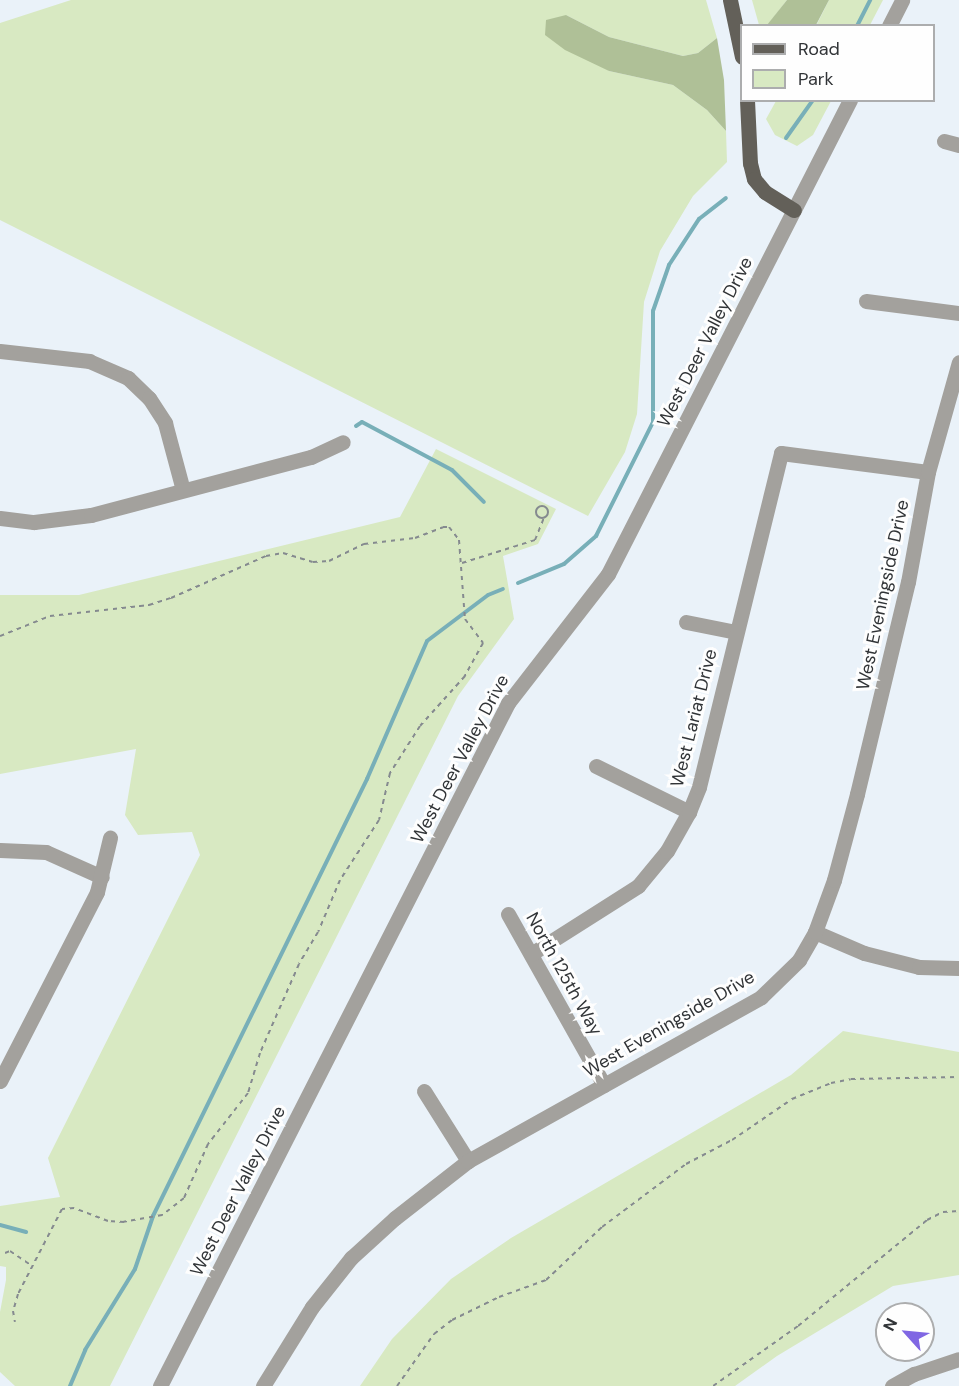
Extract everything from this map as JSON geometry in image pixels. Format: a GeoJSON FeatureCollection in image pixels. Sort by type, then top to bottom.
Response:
{"type":"FeatureCollection","features":[{"type":"Feature","properties":{"kind":"main road"},"geometry":{"type":"LineString","coordinates":[[730,0],[740,52]]}},
{"type":"Feature","properties":{"kind":"main road"},"geometry":{"type":"LineString","coordinates":[[747,102],[750,163],[754,179],[765,192],[794,210]]}},
{"type":"Feature","properties":{"kind":"street"},"geometry":{"type":"LineString","coordinates":[[889,24],[902,0]]}},
{"type":"Feature","properties":{"kind":"street","name":"West Deer Valley Drive"},"geometry":{"type":"LineString","coordinates":[[159,1386],[508,703],[608,574],[849,102]]}},
{"type":"Feature","properties":{"kind":"street"},"geometry":{"type":"LineString","coordinates":[[866,301],[959,313]]}},
{"type":"Feature","properties":{"kind":"street"},"geometry":{"type":"LineString","coordinates":[[0,351],[89,361],[128,378],[150,398],[165,423],[183,490]]}},
{"type":"Feature","properties":{"kind":"street","name":"West Eveningside Drive"},"geometry":{"type":"LineString","coordinates":[[263,1386],[312,1307],[351,1258],[468,1161],[761,997],[798,960],[815,932],[834,880],[908,582],[928,472],[959,362]]}},
{"type":"Feature","properties":{"kind":"street"},"geometry":{"type":"LineString","coordinates":[[0,518],[34,522],[74,517],[311,457],[343,442]]}},
{"type":"Feature","properties":{"kind":"street","name":"West Lariat Drive"},"geometry":{"type":"LineString","coordinates":[[531,954],[638,886],[667,851],[688,812],[699,787],[782,453],[928,472]]}},
{"type":"Feature","properties":{"kind":"street","name":"West Lariat Drive"},"geometry":{"type":"LineString","coordinates":[[686,622],[736,632]]}},
{"type":"Feature","properties":{"kind":"street"},"geometry":{"type":"LineString","coordinates":[[596,766],[688,812]]}},
{"type":"Feature","properties":{"kind":"street"},"geometry":{"type":"LineString","coordinates":[[0,1081],[102,877],[110,838]]}},
{"type":"Feature","properties":{"kind":"street"},"geometry":{"type":"LineString","coordinates":[[0,850],[46,852],[102,877]]}},
{"type":"Feature","properties":{"kind":"street","name":"North 125th Way"},"geometry":{"type":"LineString","coordinates":[[508,914],[604,1085]]}},
{"type":"Feature","properties":{"kind":"street"},"geometry":{"type":"LineString","coordinates":[[815,932],[864,953],[920,968],[959,968]]}},
{"type":"Feature","properties":{"kind":"street"},"geometry":{"type":"LineString","coordinates":[[424,1091],[468,1161]]}},
{"type":"Feature","properties":{"kind":"street"},"geometry":{"type":"LineString","coordinates":[[892,1386],[914,1374],[959,1359]]}},
{"type":"Feature","properties":{"kind":"path"},"geometry":{"type":"LineString","coordinates":[[462,563],[535,540],[548,512],[541,506],[536,514],[544,519]]}},
{"type":"Feature","properties":{"kind":"path"},"geometry":{"type":"LineString","coordinates":[[0,636],[51,616],[160,602],[267,556],[283,553],[313,562],[329,561],[364,544],[415,538],[448,527],[459,540],[465,619],[483,643],[465,676],[420,726],[390,773],[379,820],[339,880],[318,932],[299,964],[248,1093],[208,1144],[192,1187],[184,1198],[162,1215],[138,1220],[108,1221],[74,1208],[62,1209],[31,1265],[13,1311],[15,1322]]}},
{"type":"Feature","properties":{"kind":"path"},"geometry":{"type":"LineString","coordinates":[[397,1386],[434,1334],[452,1320],[499,1297],[546,1280],[602,1227],[686,1164],[732,1140],[792,1099],[831,1083],[850,1079],[959,1077]]}},
{"type":"Feature","properties":{"kind":"path"},"geometry":{"type":"LineString","coordinates":[[713,1386],[798,1326],[927,1220],[943,1212],[959,1210]]}},
{"type":"Feature","properties":{"kind":"path"},"geometry":{"type":"LineString","coordinates":[[5,1253],[10,1251],[31,1265]]}},
{"type":"Feature","properties":{"kind":"green space"},"geometry":{"type":"Polygon","coordinates":[[[71,0],[706,0],[717,38],[698,53],[683,56],[609,37],[566,15],[609,71],[673,85],[707,110],[726,131],[727,162],[693,196],[660,251],[644,302],[637,414],[625,452],[588,516],[0,220],[0,23],[71,0]]]}},
{"type":"Feature","properties":{"kind":"green space"},"geometry":{"type":"Polygon","coordinates":[[[752,0],[787,0],[769,24],[759,24],[752,0]]]}},
{"type":"Feature","properties":{"kind":"green space"},"geometry":{"type":"Polygon","coordinates":[[[787,0],[829,0],[817,24],[768,24],[787,0]]]}},
{"type":"Feature","properties":{"kind":"green space"},"geometry":{"type":"Polygon","coordinates":[[[829,0],[883,0],[871,24],[817,24],[829,0]]]}},
{"type":"Feature","properties":{"kind":"green space"},"geometry":{"type":"Polygon","coordinates":[[[566,15],[609,37],[683,56],[698,53],[717,38],[724,80],[726,131],[707,110],[673,85],[609,71],[565,50],[545,35],[546,20],[566,15]]]}},
{"type":"Feature","properties":{"kind":"green space"},"geometry":{"type":"Polygon","coordinates":[[[775,102],[830,102],[813,135],[797,146],[775,135],[766,119],[775,102]]]}},
{"type":"Feature","properties":{"kind":"green space"},"geometry":{"type":"Polygon","coordinates":[[[436,449],[556,509],[538,544],[503,556],[514,619],[458,696],[110,1386],[15,1386],[0,1372],[0,1312],[6,1267],[0,1266],[0,1206],[60,1197],[48,1158],[200,855],[192,832],[138,835],[125,815],[136,749],[0,774],[0,595],[79,595],[400,517],[436,449]]]}},
{"type":"Feature","properties":{"kind":"green space"},"geometry":{"type":"Polygon","coordinates":[[[843,1031],[959,1052],[959,1275],[893,1286],[777,1356],[735,1386],[360,1386],[392,1339],[451,1279],[511,1238],[791,1075],[843,1031]]]}},
{"type":"Feature","properties":{"kind":"waterway"},"geometry":{"type":"LineString","coordinates":[[858,24],[870,0]]}},
{"type":"Feature","properties":{"kind":"waterway"},"geometry":{"type":"LineString","coordinates":[[786,138],[812,102]]}},
{"type":"Feature","properties":{"kind":"waterway"},"geometry":{"type":"LineString","coordinates":[[518,583],[564,564],[596,536],[653,422],[653,311],[669,265],[699,219],[726,198]]}},
{"type":"Feature","properties":{"kind":"waterway"},"geometry":{"type":"LineString","coordinates":[[356,426],[362,422],[452,470],[484,502]]}},
{"type":"Feature","properties":{"kind":"waterway"},"geometry":{"type":"LineString","coordinates":[[70,1386],[85,1350],[135,1269],[153,1216],[367,779],[427,641],[488,595],[503,589]]}},
{"type":"Feature","properties":{"kind":"waterway"},"geometry":{"type":"LineString","coordinates":[[0,1225],[26,1232]]}}]}
